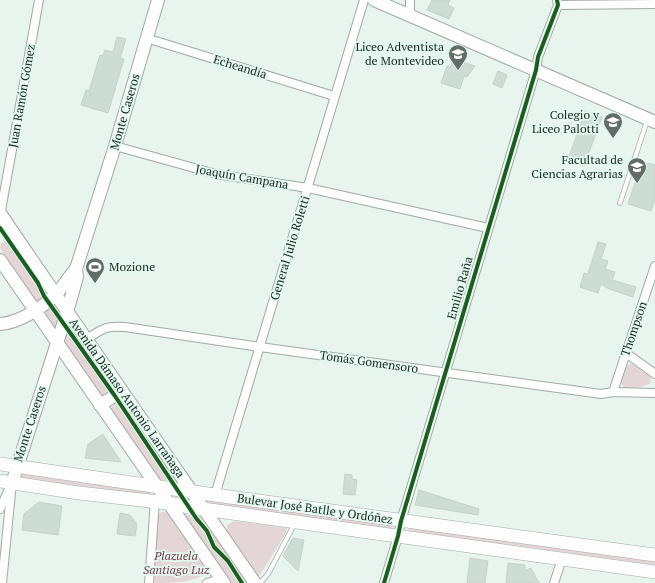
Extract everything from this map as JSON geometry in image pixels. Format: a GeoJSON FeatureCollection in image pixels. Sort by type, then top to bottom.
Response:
{"type":"FeatureCollection","features":[{"type":"Feature","properties":{"kind":"main road","name":"Bulevar José Batlle y Ordóñez"},"geometry":{"type":"LineString","coordinates":[[0,464],[192,492],[655,555]]}},
{"type":"Feature","properties":{"kind":"main road"},"geometry":{"type":"LineString","coordinates":[[0,473],[11,472],[17,466]]}},
{"type":"Feature","properties":{"kind":"main road","name":"Bulevar José Batlle y Ordóñez"},"geometry":{"type":"LineString","coordinates":[[6,482],[79,493],[161,502],[655,572]]}},
{"type":"Feature","properties":{"kind":"street","name":"Juan Ramón Gómez"},"geometry":{"type":"LineString","coordinates":[[0,214],[39,0]]}},
{"type":"Feature","properties":{"kind":"street","name":"Monte Caseros"},"geometry":{"type":"LineString","coordinates":[[0,324],[14,322],[34,311],[55,295],[76,269],[115,146],[158,0]]}},
{"type":"Feature","properties":{"kind":"street","name":"General Julio Roletti"},"geometry":{"type":"LineString","coordinates":[[215,495],[364,0]]}},
{"type":"Feature","properties":{"kind":"street"},"geometry":{"type":"LineString","coordinates":[[374,0],[652,120]]}},
{"type":"Feature","properties":{"kind":"street"},"geometry":{"type":"LineString","coordinates":[[410,0],[410,16]]}},
{"type":"Feature","properties":{"kind":"street"},"geometry":{"type":"LineString","coordinates":[[558,2],[655,4]]}},
{"type":"Feature","properties":{"kind":"street","name":"Emilio Raña"},"geometry":{"type":"LineString","coordinates":[[384,583],[401,521],[536,70],[538,57],[558,2]]}},
{"type":"Feature","properties":{"kind":"street","name":"Echeandía"},"geometry":{"type":"LineString","coordinates":[[146,38],[334,96]]}},
{"type":"Feature","properties":{"kind":"street","name":"Joaquín Campana"},"geometry":{"type":"LineString","coordinates":[[115,146],[216,174],[308,188],[488,228]]}},
{"type":"Feature","properties":{"kind":"street","name":"Avenida Dámaso Antonio Larrañaga"},"geometry":{"type":"LineString","coordinates":[[0,214],[255,583]]}},
{"type":"Feature","properties":{"kind":"street"},"geometry":{"type":"LineString","coordinates":[[0,260],[156,486],[161,502],[222,581]]}},
{"type":"Feature","properties":{"kind":"street","name":"Thompson"},"geometry":{"type":"LineString","coordinates":[[613,392],[655,266]]}},
{"type":"Feature","properties":{"kind":"street","name":"Monte Caseros"},"geometry":{"type":"LineString","coordinates":[[2,583],[6,482],[17,466],[67,312],[77,277],[76,269]]}},
{"type":"Feature","properties":{"kind":"street","name":"Tomás Gomensoro"},"geometry":{"type":"LineString","coordinates":[[87,339],[104,328],[116,326],[602,394],[613,392],[655,393]]}},
{"type":"Feature","properties":{"kind":"street"},"geometry":{"type":"LineString","coordinates":[[626,353],[655,374]]}},
{"type":"Feature","properties":{"kind":"street"},"geometry":{"type":"LineString","coordinates":[[100,405],[122,392]]}},
{"type":"Feature","properties":{"kind":"street"},"geometry":{"type":"LineString","coordinates":[[0,509],[6,482]]}},
{"type":"Feature","properties":{"kind":"street"},"geometry":{"type":"LineString","coordinates":[[149,583],[161,502]]}},
{"type":"Feature","properties":{"kind":"street"},"geometry":{"type":"LineString","coordinates":[[554,583],[562,559]]}},
{"type":"Feature","properties":{"kind":"street"},"geometry":{"type":"LineString","coordinates":[[207,583],[222,581]]}},
{"type":"Feature","properties":{"kind":"lane"},"geometry":{"type":"LineString","coordinates":[[620,203],[652,120]]}},
{"type":"Feature","properties":{"kind":"lane"},"geometry":{"type":"LineString","coordinates":[[260,583],[268,574],[296,522]]}},
{"type":"Feature","properties":{"kind":"green space"},"geometry":{"type":"Polygon","coordinates":[[[7,240],[14,243],[47,293],[38,301],[36,301],[0,248],[1,243],[7,240]]]}},
{"type":"Feature","properties":{"kind":"green space"},"geometry":{"type":"Polygon","coordinates":[[[54,303],[61,314],[57,327],[55,327],[45,314],[45,311],[54,303]]]}},
{"type":"Feature","properties":{"kind":"green space"},"geometry":{"type":"Polygon","coordinates":[[[69,325],[112,387],[102,395],[100,395],[64,343],[63,338],[69,325]]]}},
{"type":"Feature","properties":{"kind":"green space"},"geometry":{"type":"Polygon","coordinates":[[[629,364],[632,364],[649,376],[651,378],[650,384],[634,388],[624,388],[621,382],[626,367],[629,364]]]}},
{"type":"Feature","properties":{"kind":"green space"},"geometry":{"type":"Polygon","coordinates":[[[120,402],[123,403],[177,482],[156,478],[111,409],[120,402]]]}},
{"type":"Feature","properties":{"kind":"green space"},"geometry":{"type":"Polygon","coordinates":[[[21,473],[151,492],[151,494],[148,495],[21,478],[21,473]]]}},
{"type":"Feature","properties":{"kind":"green space"},"geometry":{"type":"Polygon","coordinates":[[[208,500],[392,525],[392,528],[390,529],[210,505],[208,500]]]}},
{"type":"Feature","properties":{"kind":"green space","name":"Plazuela Santiago Luz"},"geometry":{"type":"Polygon","coordinates":[[[161,512],[168,514],[205,568],[204,573],[200,577],[185,581],[155,583],[154,576],[158,516],[161,512]]]}},
{"type":"Feature","properties":{"kind":"green space"},"geometry":{"type":"Polygon","coordinates":[[[183,514],[202,517],[247,583],[229,583],[183,514]]]}},
{"type":"Feature","properties":{"kind":"green space"},"geometry":{"type":"Polygon","coordinates":[[[235,521],[287,528],[286,533],[258,578],[227,532],[228,525],[235,521]]]}},
{"type":"Feature","properties":{"kind":"green space"},"geometry":{"type":"Polygon","coordinates":[[[410,527],[655,561],[655,565],[409,531],[410,527]]]}},
{"type":"Feature","properties":{"kind":"building"},"geometry":{"type":"Polygon","coordinates":[[[432,0],[450,0],[448,5],[454,8],[449,19],[427,10],[432,0]]]}},
{"type":"Feature","properties":{"kind":"building"},"geometry":{"type":"Polygon","coordinates":[[[117,37],[126,39],[120,58],[124,59],[108,113],[81,105],[86,90],[89,91],[100,55],[103,56],[105,50],[113,52],[117,37]]]}},
{"type":"Feature","properties":{"kind":"building","name":"Liceo Adventista de Montevideo"},"geometry":{"type":"Polygon","coordinates":[[[453,59],[475,66],[467,77],[464,76],[460,89],[441,83],[447,66],[451,67],[453,59]]]}},
{"type":"Feature","properties":{"kind":"building"},"geometry":{"type":"Polygon","coordinates":[[[498,71],[507,75],[502,88],[493,84],[498,71]]]}},
{"type":"Feature","properties":{"kind":"building"},"geometry":{"type":"Polygon","coordinates":[[[585,111],[602,117],[584,166],[568,160],[585,111]]]}},
{"type":"Feature","properties":{"kind":"building"},"geometry":{"type":"Polygon","coordinates":[[[648,163],[655,165],[655,200],[651,211],[628,204],[641,164],[647,165],[648,163]]]}},
{"type":"Feature","properties":{"kind":"building"},"geometry":{"type":"Polygon","coordinates":[[[598,242],[606,244],[601,259],[608,261],[605,269],[615,272],[612,280],[636,287],[633,297],[609,289],[601,284],[598,293],[580,287],[584,273],[588,274],[598,242]]]}},
{"type":"Feature","properties":{"kind":"building"},"geometry":{"type":"Polygon","coordinates":[[[103,434],[121,462],[85,458],[88,444],[103,434]]]}},
{"type":"Feature","properties":{"kind":"building"},"geometry":{"type":"Polygon","coordinates":[[[345,474],[352,475],[352,479],[357,480],[355,495],[343,494],[345,474]]]}},
{"type":"Feature","properties":{"kind":"building"},"geometry":{"type":"Polygon","coordinates":[[[419,490],[479,509],[478,515],[415,505],[419,490]]]}},
{"type":"Feature","properties":{"kind":"building"},"geometry":{"type":"Polygon","coordinates":[[[39,502],[62,506],[58,535],[22,530],[24,514],[39,502]]]}},
{"type":"Feature","properties":{"kind":"building"},"geometry":{"type":"Polygon","coordinates":[[[120,513],[130,515],[137,524],[135,536],[117,534],[120,513]]]}},
{"type":"Feature","properties":{"kind":"building"},"geometry":{"type":"Polygon","coordinates":[[[293,538],[304,540],[298,571],[283,556],[293,538]]]}},
{"type":"Feature","properties":{"kind":"building"},"geometry":{"type":"Polygon","coordinates":[[[470,558],[488,561],[485,583],[467,583],[470,558]]]}},
{"type":"Feature","properties":{"kind":"building"},"geometry":{"type":"Polygon","coordinates":[[[508,563],[525,565],[525,571],[531,568],[539,583],[506,583],[508,563]]]}},
{"type":"Feature","properties":{"kind":"cycle path"},"geometry":{"type":"LineString","coordinates":[[384,583],[401,521],[536,70],[538,57],[558,5],[557,0]]}},
{"type":"Feature","properties":{"kind":"cycle path"},"geometry":{"type":"LineString","coordinates":[[0,228],[38,283],[44,296],[115,396],[196,518],[207,531],[214,547],[228,561],[242,583]]}},
{"type":"Feature","properties":{"kind":"place","name":"Liceo Adventista de Montevideo"},"geometry":{"type":"Point","coordinates":[458,71]}},
{"type":"Feature","properties":{"kind":"place","name":"Colegio y Liceo Palotti"},"geometry":{"type":"Point","coordinates":[613,139]}},
{"type":"Feature","properties":{"kind":"place","name":"Facultad de Ciencias Agrarias"},"geometry":{"type":"Point","coordinates":[637,184]}},
{"type":"Feature","properties":{"kind":"place","name":"Mozione"},"geometry":{"type":"Point","coordinates":[95,284]}}]}
